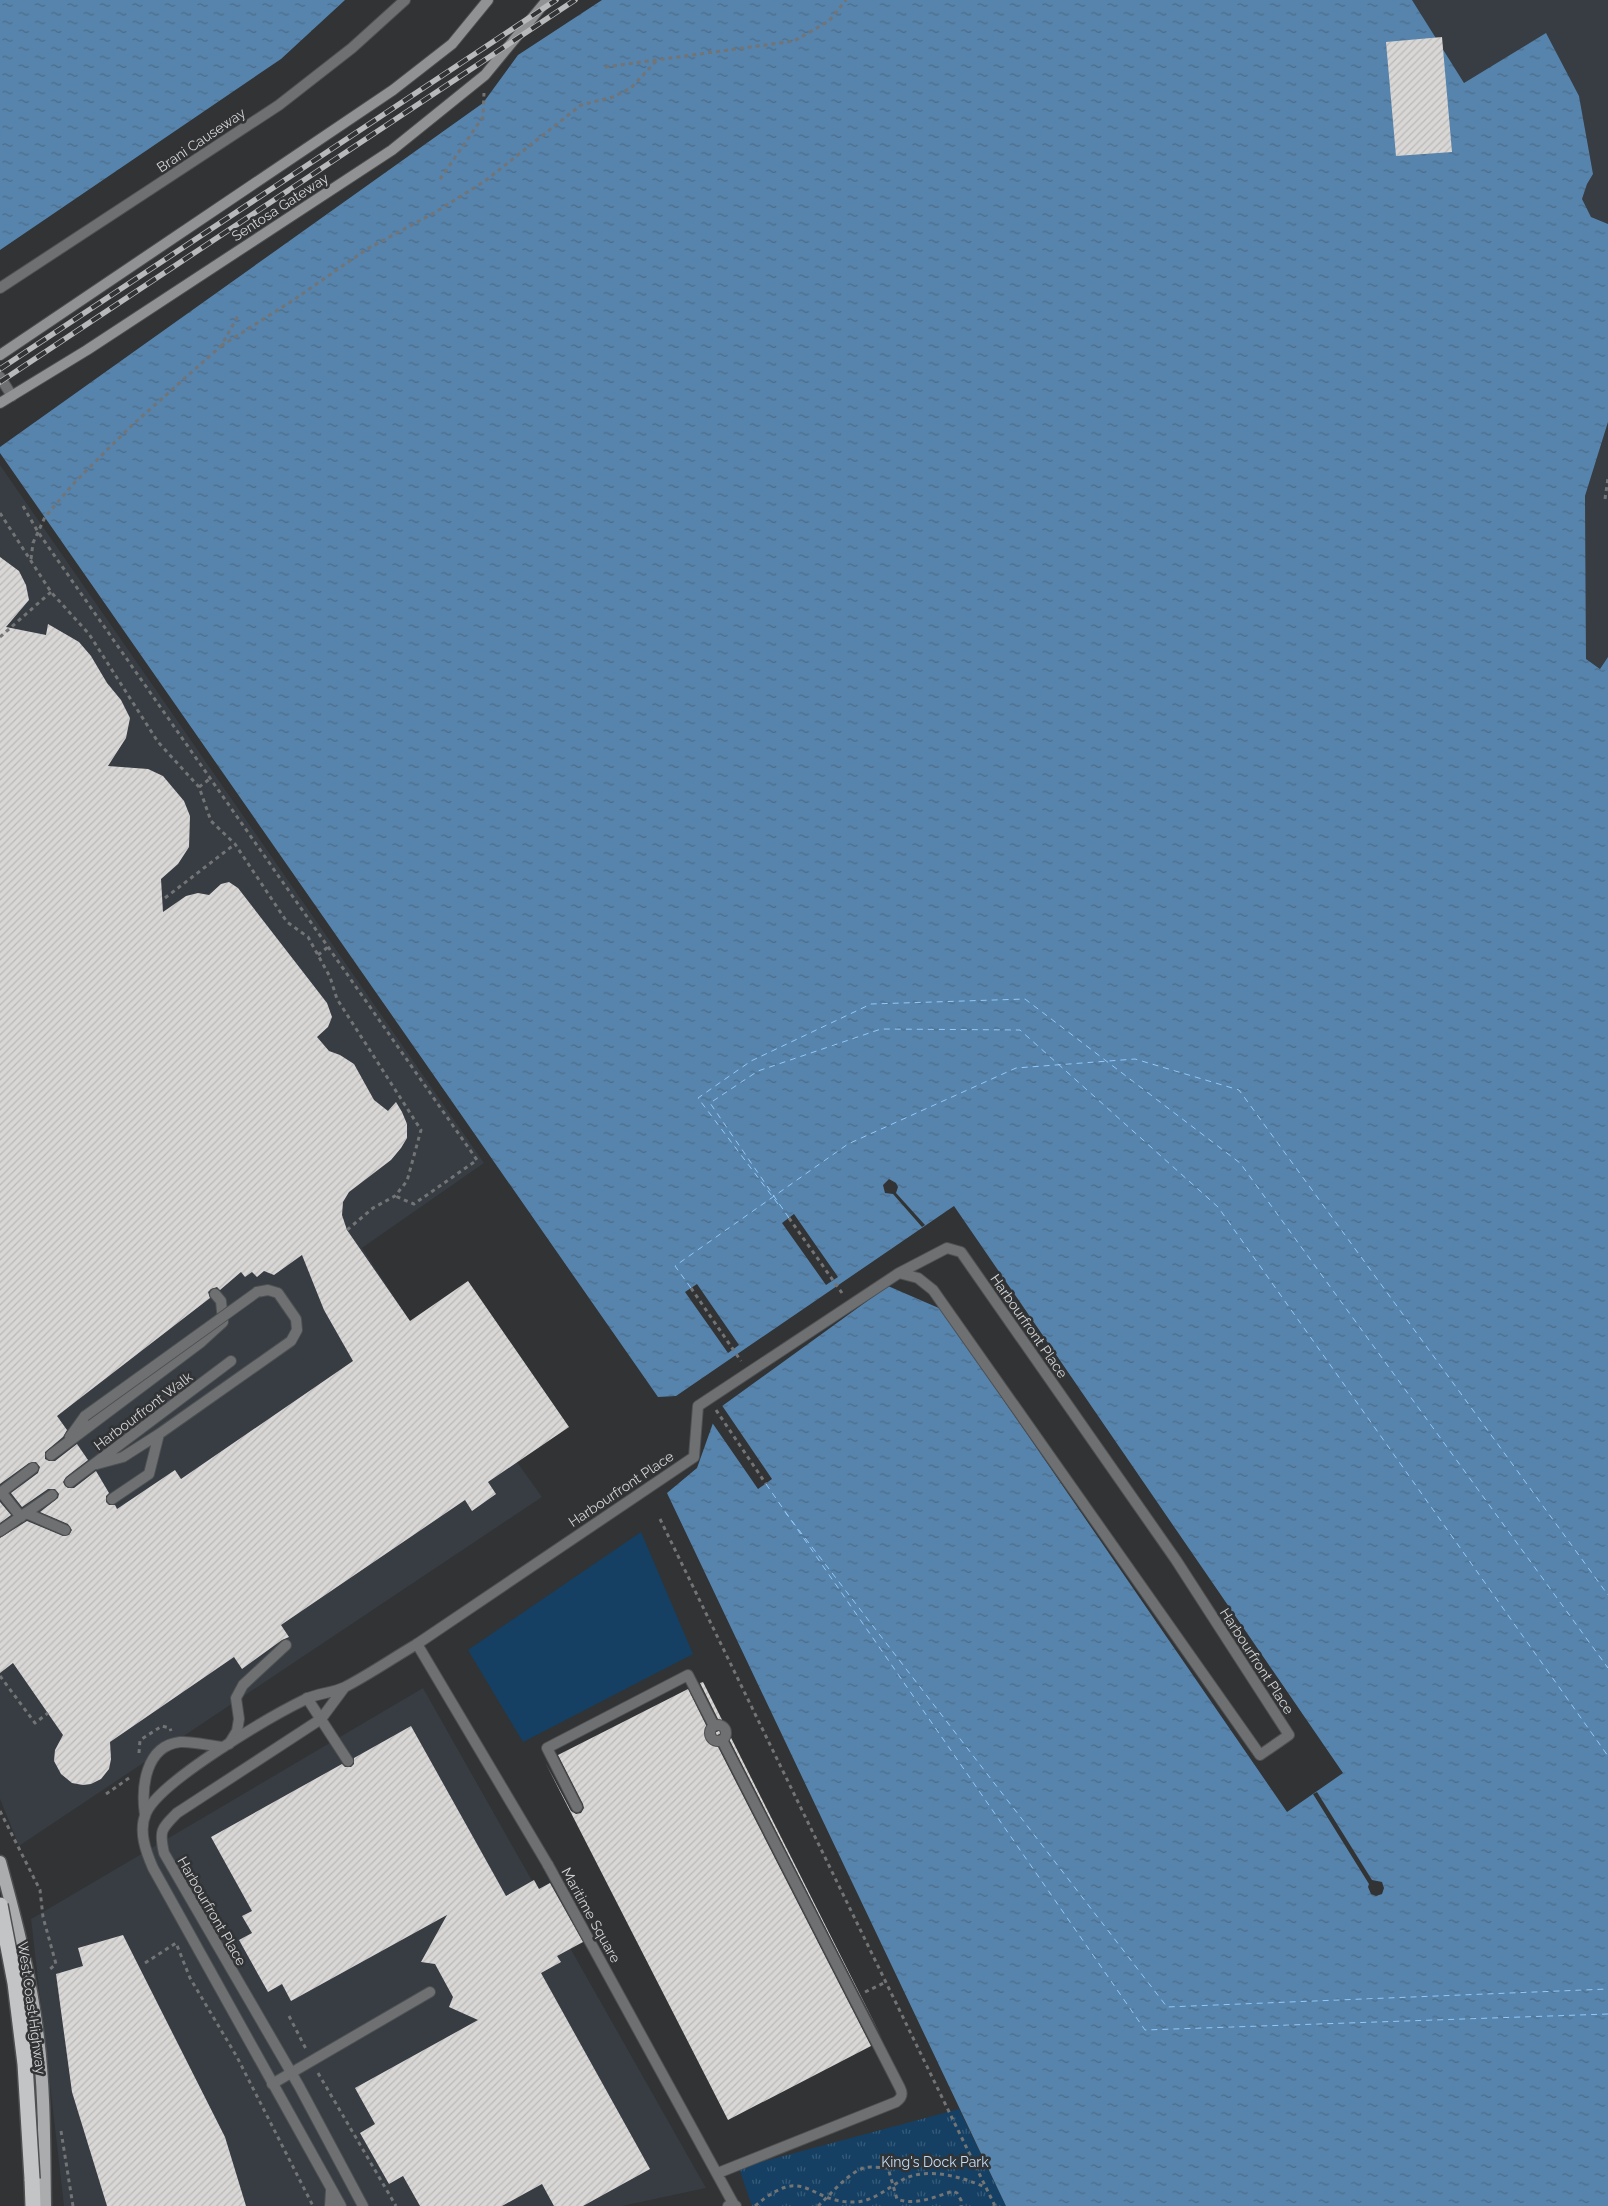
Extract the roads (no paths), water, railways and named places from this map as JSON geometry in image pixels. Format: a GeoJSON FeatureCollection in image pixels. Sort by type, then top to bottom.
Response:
{"type":"FeatureCollection","features":[{"type":"Feature","properties":{"kind":"highway","name":"West Coast Highway"},"geometry":{"type":"LineString","coordinates":[[0,1905],[15,1983],[25,2064],[33,2206]]}},
{"type":"Feature","properties":{"kind":"main road"},"geometry":{"type":"LineString","coordinates":[[0,355],[393,90],[452,44],[488,0]]}},
{"type":"Feature","properties":{"kind":"main road","name":"Sentosa Gateway"},"geometry":{"type":"LineString","coordinates":[[0,403],[87,350],[392,150],[485,75],[547,0]]}},
{"type":"Feature","properties":{"kind":"main road"},"geometry":{"type":"LineString","coordinates":[[0,1862],[25,1954],[38,2038],[42,2084],[45,2206]]}},
{"type":"Feature","properties":{"kind":"street","name":"Brani Causeway"},"geometry":{"type":"LineString","coordinates":[[0,288],[279,105],[352,48],[405,0]]}},
{"type":"Feature","properties":{"kind":"street"},"geometry":{"type":"LineString","coordinates":[[0,377],[12,396]]}},
{"type":"Feature","properties":{"kind":"street","name":"Harbourfront Place"},"geometry":{"type":"LineString","coordinates":[[341,2206],[153,1868],[146,1852],[142,1833],[145,1815],[159,1794],[226,1746],[307,1698],[344,1688],[417,1644],[694,1457],[698,1406],[899,1272],[947,1248],[961,1252],[1176,1560],[1289,1735],[1260,1755],[933,1290],[918,1278],[899,1272]]}},
{"type":"Feature","properties":{"kind":"street"},"geometry":{"type":"LineString","coordinates":[[63,1446],[85,1416],[257,1292],[268,1290],[278,1293],[296,1319],[297,1330],[291,1341],[159,1434],[123,1457],[96,1464]]}},
{"type":"Feature","properties":{"kind":"street","name":"Harbourfront Walk"},"geometry":{"type":"LineString","coordinates":[[51,1455],[200,1343],[223,1322],[221,1301],[215,1294]]}},
{"type":"Feature","properties":{"kind":"street","name":"Harbourfront Walk"},"geometry":{"type":"LineString","coordinates":[[70,1482],[231,1361]]}},
{"type":"Feature","properties":{"kind":"street"},"geometry":{"type":"LineString","coordinates":[[112,1500],[149,1474],[159,1434]]}},
{"type":"Feature","properties":{"kind":"street"},"geometry":{"type":"LineString","coordinates":[[33,1468],[1,1493],[24,1515],[65,1530]]}},
{"type":"Feature","properties":{"kind":"street"},"geometry":{"type":"LineString","coordinates":[[0,1531],[52,1495]]}},
{"type":"Feature","properties":{"kind":"street","name":"Maritime Square"},"geometry":{"type":"LineString","coordinates":[[417,1644],[548,1865],[718,2174],[733,2206]]}},
{"type":"Feature","properties":{"kind":"street"},"geometry":{"type":"LineString","coordinates":[[145,1815],[143,1787],[150,1766],[161,1751],[181,1742],[226,1746],[237,1730],[239,1719],[236,1698],[243,1685],[286,1645]]}},
{"type":"Feature","properties":{"kind":"street"},"geometry":{"type":"LineString","coordinates":[[577,1806],[546,1748],[688,1675],[714,1726],[717,1724],[724,1729],[726,1733],[722,1740],[900,2088],[902,2095],[896,2102],[718,2174]]}},
{"type":"Feature","properties":{"kind":"street","name":"Harbourfront Place"},"geometry":{"type":"LineString","coordinates":[[344,1688],[320,1719],[177,1813],[165,1825],[160,1837],[164,1854],[291,2073],[363,2206]]}},
{"type":"Feature","properties":{"kind":"street"},"geometry":{"type":"LineString","coordinates":[[307,1698],[348,1761]]}},
{"type":"Feature","properties":{"kind":"street"},"geometry":{"type":"LineString","coordinates":[[272,2084],[430,1992]]}},
{"type":"Feature","properties":{"kind":"street"},"geometry":{"type":"LineString","coordinates":[[330,2206],[331,2188]]}},
{"type":"Feature","properties":{"kind":"water"},"geometry":{"type":"Polygon","coordinates":[[[0,0],[1412,0],[1464,83],[1546,33],[1579,96],[1593,174],[1582,199],[1591,217],[1608,224],[1608,422],[1585,496],[1586,659],[1600,669],[1608,657],[1608,2206],[1006,2206],[667,1493],[697,1468],[718,1409],[888,1286],[941,1309],[1287,1812],[1343,1773],[954,1206],[676,1396],[658,1397],[0,453],[0,0]]]}},
{"type":"Feature","properties":{"kind":"railway"},"geometry":{"type":"LineString","coordinates":[[0,369],[556,0]]}},
{"type":"Feature","properties":{"kind":"railway"},"geometry":{"type":"LineString","coordinates":[[0,382],[575,0]]}},
{"type":"Feature","properties":{"kind":"park label","name":"King's Dock Park"},"geometry":{"type":"Point","coordinates":[935,2162]}}]}
